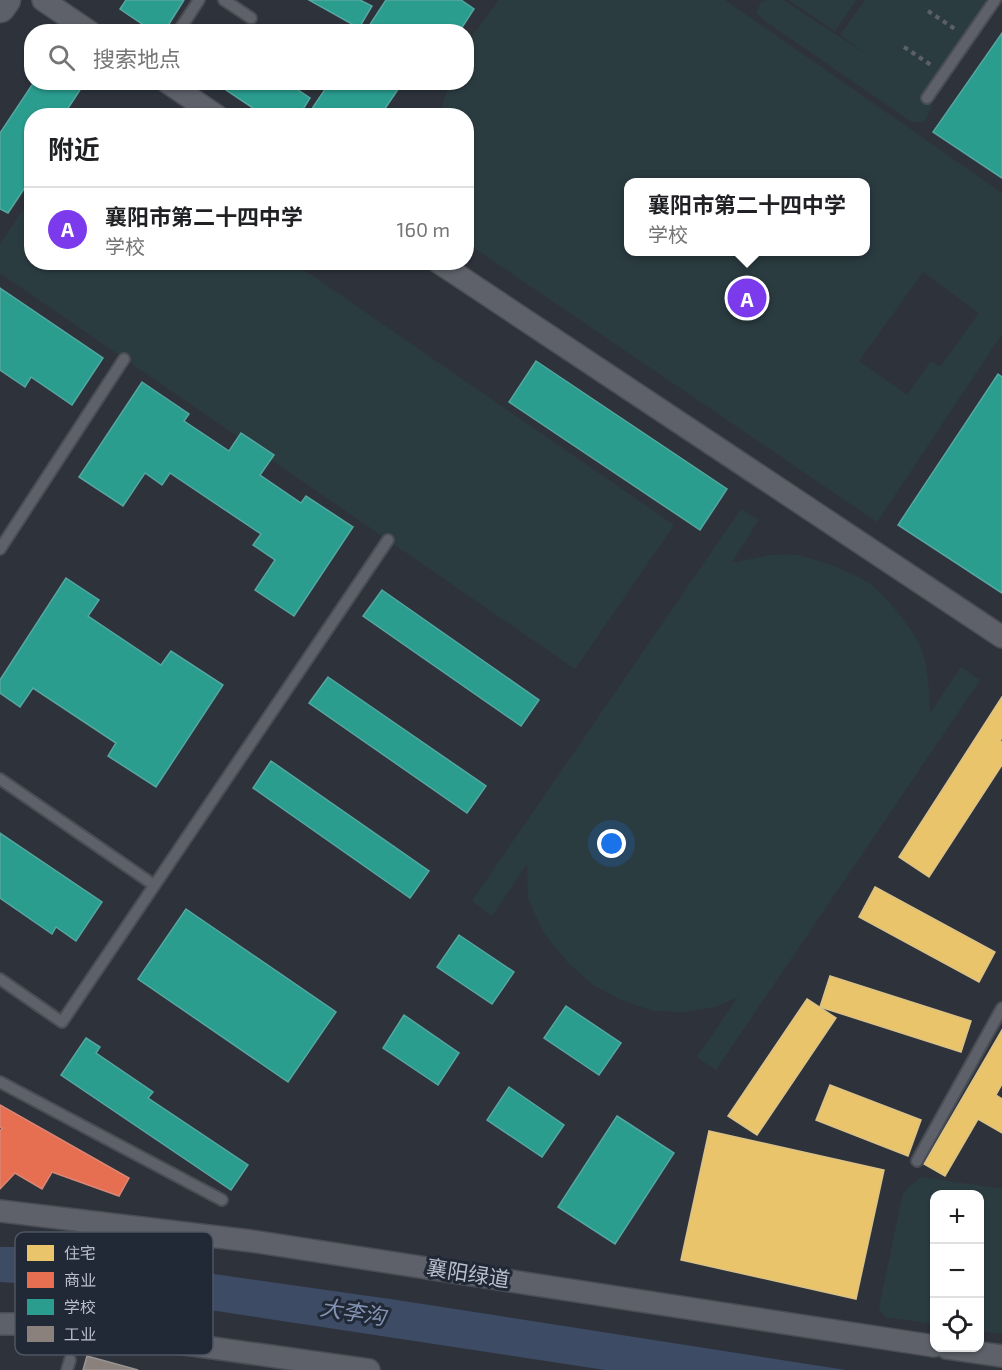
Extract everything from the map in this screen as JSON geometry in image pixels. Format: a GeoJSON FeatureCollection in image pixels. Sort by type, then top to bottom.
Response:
{"type":"FeatureCollection","features":[{"type":"Feature","properties":{"kind":"main road"},"geometry":{"type":"LineString","coordinates":[[0,7],[5,0]]}},
{"type":"Feature","properties":{"kind":"street"},"geometry":{"type":"LineString","coordinates":[[43,0],[78,24]]}},
{"type":"Feature","properties":{"kind":"street"},"geometry":{"type":"LineString","coordinates":[[179,90],[205,108]]}},
{"type":"Feature","properties":{"kind":"street"},"geometry":{"type":"LineString","coordinates":[[450,270],[1002,637]]}},
{"type":"Feature","properties":{"kind":"street","name":"襄阳绿道"},"geometry":{"type":"LineString","coordinates":[[0,1211],[176,1232]]}},
{"type":"Feature","properties":{"kind":"street","name":"襄阳绿道"},"geometry":{"type":"LineString","coordinates":[[213,1236],[930,1345]]}},
{"type":"Feature","properties":{"kind":"street"},"geometry":{"type":"LineString","coordinates":[[213,1348],[369,1370]]}},
{"type":"Feature","properties":{"kind":"street"},"geometry":{"type":"LineString","coordinates":[[978,1352],[1002,1356]]}},
{"type":"Feature","properties":{"kind":"lane"},"geometry":{"type":"LineString","coordinates":[[183,24],[199,0]]}},
{"type":"Feature","properties":{"kind":"lane"},"geometry":{"type":"LineString","coordinates":[[224,0],[251,18]]}},
{"type":"Feature","properties":{"kind":"lane"},"geometry":{"type":"LineString","coordinates":[[927,98],[995,0]]}},
{"type":"Feature","properties":{"kind":"lane"},"geometry":{"type":"LineString","coordinates":[[0,549],[124,359]]}},
{"type":"Feature","properties":{"kind":"lane"},"geometry":{"type":"LineString","coordinates":[[0,979],[62,1022],[388,540]]}},
{"type":"Feature","properties":{"kind":"lane"},"geometry":{"type":"LineString","coordinates":[[0,779],[154,885]]}},
{"type":"Feature","properties":{"kind":"lane"},"geometry":{"type":"LineString","coordinates":[[917,1161],[1002,1008]]}},
{"type":"Feature","properties":{"kind":"lane"},"geometry":{"type":"LineString","coordinates":[[0,1082],[222,1200]]}},
{"type":"Feature","properties":{"kind":"path"},"geometry":{"type":"LineString","coordinates":[[928,11],[969,38]]}},
{"type":"Feature","properties":{"kind":"path"},"geometry":{"type":"LineString","coordinates":[[904,47],[944,74]]}},
{"type":"Feature","properties":{"kind":"shaded area"},"geometry":{"type":"Polygon","coordinates":[[[499,0],[725,0],[1002,193],[1002,334],[877,522],[474,248],[474,108],[442,108],[447,90],[474,90],[474,34],[499,0]],[[923,272],[859,361],[907,395],[931,361],[940,367],[979,313],[923,272]]]}},
{"type":"Feature","properties":{"kind":"shaded area"},"geometry":{"type":"Polygon","coordinates":[[[783,0],[872,58],[840,35],[865,0],[995,0],[927,98],[932,106],[924,122],[912,122],[765,21],[756,13],[761,2],[783,0]]]}},
{"type":"Feature","properties":{"kind":"shaded area"},"geometry":{"type":"Polygon","coordinates":[[[789,0],[856,0],[835,31],[789,0]]]}},
{"type":"Feature","properties":{"kind":"shaded area"},"geometry":{"type":"Polygon","coordinates":[[[24,208],[24,270],[304,270],[674,525],[575,669],[0,273],[0,244],[24,208]]]}},
{"type":"Feature","properties":{"kind":"shaded area"},"geometry":{"type":"Polygon","coordinates":[[[741,509],[759,520],[731,563],[786,555],[811,558],[861,578],[889,602],[911,630],[923,654],[928,679],[930,713],[961,667],[980,680],[716,1070],[697,1057],[738,997],[716,1007],[685,1012],[653,1011],[619,999],[593,985],[569,964],[543,932],[528,898],[527,864],[492,916],[472,901],[741,509]]]}},
{"type":"Feature","properties":{"kind":"shaded area"},"geometry":{"type":"Polygon","coordinates":[[[921,1177],[1002,1189],[1002,1334],[984,1332],[984,1190],[930,1190],[930,1323],[885,1317],[879,1308],[903,1193],[921,1177]]]}},
{"type":"Feature","properties":{"kind":"water"},"geometry":{"type":"Polygon","coordinates":[[[0,1247],[15,1247],[15,1283],[0,1282],[0,1247]]]}},
{"type":"Feature","properties":{"kind":"water","name":"大李沟"},"geometry":{"type":"Polygon","coordinates":[[[213,1274],[397,1300],[846,1370],[605,1370],[213,1310],[213,1274]]]}},
{"type":"Feature","properties":{"kind":"building: 住宅"},"geometry":{"type":"Polygon","coordinates":[[[1002,697],[1002,738],[1000,741],[1002,742],[1002,765],[929,877],[899,857],[1002,697]]]}},
{"type":"Feature","properties":{"kind":"building: 住宅"},"geometry":{"type":"Polygon","coordinates":[[[875,887],[995,952],[979,982],[859,917],[875,887]]]}},
{"type":"Feature","properties":{"kind":"building: 住宅"},"geometry":{"type":"Polygon","coordinates":[[[830,976],[971,1021],[961,1052],[820,1007],[830,976]]]}},
{"type":"Feature","properties":{"kind":"building: 住宅"},"geometry":{"type":"Polygon","coordinates":[[[807,999],[836,1018],[757,1135],[728,1116],[807,999]]]}},
{"type":"Feature","properties":{"kind":"building: 住宅"},"geometry":{"type":"Polygon","coordinates":[[[1002,1030],[1002,1084],[996,1095],[1002,1099],[1002,1133],[978,1119],[945,1176],[924,1164],[1002,1030]]]}},
{"type":"Feature","properties":{"kind":"building: 住宅"},"geometry":{"type":"Polygon","coordinates":[[[830,1085],[921,1120],[908,1156],[816,1120],[830,1085]]]}},
{"type":"Feature","properties":{"kind":"building: 住宅"},"geometry":{"type":"Polygon","coordinates":[[[709,1131],[884,1170],[856,1299],[681,1260],[709,1131]]]}},
{"type":"Feature","properties":{"kind":"building: 商业"},"geometry":{"type":"Polygon","coordinates":[[[0,1105],[129,1178],[119,1196],[52,1172],[42,1189],[15,1173],[0,1189],[0,1131],[2,1128],[0,1127],[0,1105]]]}},
{"type":"Feature","properties":{"kind":"building: 学校"},"geometry":{"type":"Polygon","coordinates":[[[126,0],[184,0],[169,24],[142,24],[120,9],[126,0]]]}},
{"type":"Feature","properties":{"kind":"building: 学校"},"geometry":{"type":"Polygon","coordinates":[[[309,0],[360,0],[372,6],[361,24],[352,24],[309,0]]]}},
{"type":"Feature","properties":{"kind":"building: 学校"},"geometry":{"type":"Polygon","coordinates":[[[386,0],[461,0],[474,9],[464,24],[370,24],[386,0]]]}},
{"type":"Feature","properties":{"kind":"building: 学校"},"geometry":{"type":"Polygon","coordinates":[[[1002,33],[1002,178],[933,132],[1002,33]]]}},
{"type":"Feature","properties":{"kind":"building: 学校"},"geometry":{"type":"Polygon","coordinates":[[[29,90],[80,90],[68,108],[24,108],[24,189],[8,213],[0,209],[0,133],[29,90]]]}},
{"type":"Feature","properties":{"kind":"building: 学校"},"geometry":{"type":"Polygon","coordinates":[[[226,90],[298,90],[310,98],[304,108],[253,108],[226,90]]]}},
{"type":"Feature","properties":{"kind":"building: 学校"},"geometry":{"type":"Polygon","coordinates":[[[325,90],[398,90],[385,108],[312,108],[325,90]]]}},
{"type":"Feature","properties":{"kind":"building: 学校"},"geometry":{"type":"Polygon","coordinates":[[[0,288],[103,358],[72,405],[31,377],[25,387],[0,370],[0,288]]]}},
{"type":"Feature","properties":{"kind":"building: 学校"},"geometry":{"type":"Polygon","coordinates":[[[536,361],[727,489],[700,530],[509,402],[536,361]]]}},
{"type":"Feature","properties":{"kind":"building: 学校"},"geometry":{"type":"Polygon","coordinates":[[[998,374],[1002,377],[1002,593],[898,525],[998,374]]]}},
{"type":"Feature","properties":{"kind":"building: 学校"},"geometry":{"type":"Polygon","coordinates":[[[142,382],[189,414],[184,421],[229,451],[241,433],[274,455],[260,475],[301,503],[306,496],[353,527],[294,616],[255,590],[275,560],[253,545],[261,534],[170,473],[162,485],[145,473],[123,506],[79,477],[142,382]]]}},
{"type":"Feature","properties":{"kind":"building: 学校"},"geometry":{"type":"Polygon","coordinates":[[[66,578],[99,600],[88,616],[161,665],[171,651],[223,685],[156,787],[108,756],[116,743],[33,688],[20,707],[0,693],[0,680],[66,578]]]}},
{"type":"Feature","properties":{"kind":"building: 学校"},"geometry":{"type":"Polygon","coordinates":[[[382,590],[539,700],[521,726],[363,616],[382,590]]]}},
{"type":"Feature","properties":{"kind":"building: 学校"},"geometry":{"type":"Polygon","coordinates":[[[328,677],[486,786],[467,813],[309,703],[328,677]]]}},
{"type":"Feature","properties":{"kind":"building: 学校"},"geometry":{"type":"Polygon","coordinates":[[[271,761],[429,871],[410,898],[253,788],[271,761]]]}},
{"type":"Feature","properties":{"kind":"building: 学校"},"geometry":{"type":"Polygon","coordinates":[[[0,833],[102,902],[76,941],[56,927],[52,934],[0,898],[0,833]]]}},
{"type":"Feature","properties":{"kind":"building: 学校"},"geometry":{"type":"Polygon","coordinates":[[[186,909],[336,1012],[288,1082],[138,979],[186,909]]]}},
{"type":"Feature","properties":{"kind":"building: 学校"},"geometry":{"type":"Polygon","coordinates":[[[459,935],[514,972],[492,1004],[437,967],[459,935]]]}},
{"type":"Feature","properties":{"kind":"building: 学校"},"geometry":{"type":"Polygon","coordinates":[[[566,1006],[621,1043],[599,1075],[544,1038],[566,1006]]]}},
{"type":"Feature","properties":{"kind":"building: 学校"},"geometry":{"type":"Polygon","coordinates":[[[404,1015],[459,1053],[438,1085],[383,1048],[404,1015]]]}},
{"type":"Feature","properties":{"kind":"building: 学校"},"geometry":{"type":"Polygon","coordinates":[[[86,1038],[100,1047],[96,1053],[153,1092],[148,1098],[248,1165],[231,1190],[61,1075],[86,1038]]]}},
{"type":"Feature","properties":{"kind":"building: 学校"},"geometry":{"type":"Polygon","coordinates":[[[509,1087],[564,1125],[542,1157],[487,1120],[509,1087]]]}},
{"type":"Feature","properties":{"kind":"building: 学校"},"geometry":{"type":"Polygon","coordinates":[[[617,1116],[674,1153],[615,1244],[558,1207],[617,1116]]]}},
{"type":"Feature","properties":{"kind":"building: 工业"},"geometry":{"type":"Polygon","coordinates":[[[87,1356],[138,1370],[83,1370],[87,1356]]]}},
{"type":"Feature","properties":{"kind":"place","name":"襄阳市第二十四中学"},"geometry":{"type":"Point","coordinates":[747,298]}}]}
